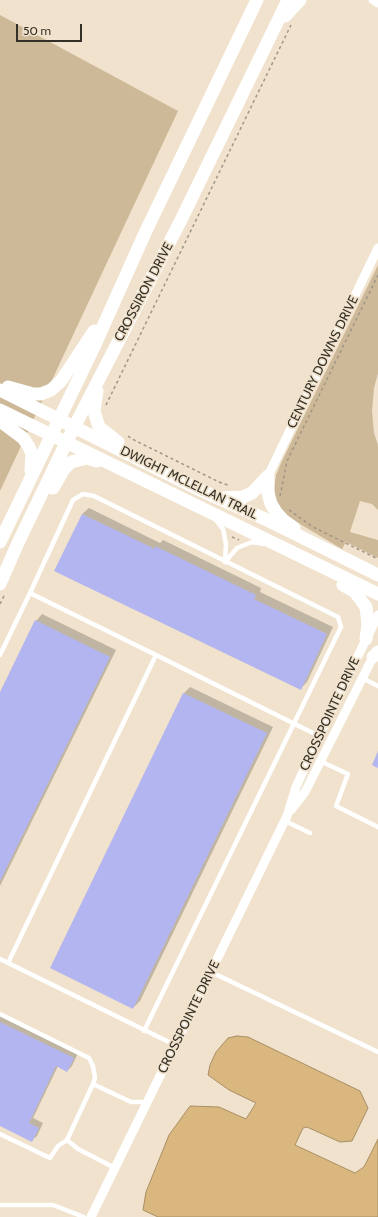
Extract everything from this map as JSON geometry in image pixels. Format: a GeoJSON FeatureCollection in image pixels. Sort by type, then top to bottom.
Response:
{"type":"FeatureCollection","features":[{"type":"Feature","properties":{"kind":"main road"},"geometry":{"type":"LineString","coordinates":[[233,115],[238,91],[245,73],[279,0]]}},
{"type":"Feature","properties":{"kind":"main road","name":"CROSSIRON DRIVE"},"geometry":{"type":"LineString","coordinates":[[3,588],[17,545],[66,443],[155,273],[288,0]]}},
{"type":"Feature","properties":{"kind":"main road"},"geometry":{"type":"LineString","coordinates":[[275,28],[300,0]]}},
{"type":"Feature","properties":{"kind":"main road","name":"CROSSIRON DRIVE"},"geometry":{"type":"LineString","coordinates":[[0,542],[256,1]]}},
{"type":"Feature","properties":{"kind":"main road"},"geometry":{"type":"LineString","coordinates":[[0,384],[33,394],[41,394],[51,390],[61,381],[114,301]]}},
{"type":"Feature","properties":{"kind":"main road"},"geometry":{"type":"LineString","coordinates":[[98,380],[94,411],[99,427],[136,457]]}},
{"type":"Feature","properties":{"kind":"main road","name":"DWIGHT MCLELLAN TRAIL"},"geometry":{"type":"LineString","coordinates":[[0,390],[378,575]]}},
{"type":"Feature","properties":{"kind":"main road","name":"DWIGHT MCLELLAN TRAIL"},"geometry":{"type":"LineString","coordinates":[[0,410],[378,594]]}},
{"type":"Feature","properties":{"kind":"main road"},"geometry":{"type":"LineString","coordinates":[[0,421],[23,438],[29,447],[32,454],[32,465],[29,480]]}},
{"type":"Feature","properties":{"kind":"main road"},"geometry":{"type":"LineString","coordinates":[[38,503],[49,493],[71,462],[87,458],[109,464]]}},
{"type":"Feature","properties":{"kind":"main road"},"geometry":{"type":"LineString","coordinates":[[219,498],[243,497],[252,493],[268,476]]}},
{"type":"Feature","properties":{"kind":"main road"},"geometry":{"type":"LineString","coordinates":[[268,476],[268,493],[275,499],[276,512],[283,520],[322,547]]}},
{"type":"Feature","properties":{"kind":"main road"},"geometry":{"type":"LineString","coordinates":[[316,564],[331,577],[355,592],[363,601],[368,615],[366,639]]}},
{"type":"Feature","properties":{"kind":"street"},"geometry":{"type":"LineString","coordinates":[[373,0],[378,2]]}},
{"type":"Feature","properties":{"kind":"street","name":"CENTURY DOWNS DRIVE"},"geometry":{"type":"LineString","coordinates":[[268,476],[378,248]]}},
{"type":"Feature","properties":{"kind":"street","name":"CROSSPOINTE DRIVE"},"geometry":{"type":"LineString","coordinates":[[286,819],[296,788],[319,736],[378,614]]}},
{"type":"Feature","properties":{"kind":"street","name":"CROSSPOINTE DRIVE"},"geometry":{"type":"LineString","coordinates":[[91,1217],[286,819],[304,792],[376,652]]}},
{"type":"Feature","properties":{"kind":"lane"},"geometry":{"type":"LineString","coordinates":[[0,655],[73,500],[83,494],[94,496],[338,617],[341,627],[144,1030]]}},
{"type":"Feature","properties":{"kind":"lane"},"geometry":{"type":"LineString","coordinates":[[208,512],[223,529],[226,544],[225,562]]}},
{"type":"Feature","properties":{"kind":"lane"},"geometry":{"type":"LineString","coordinates":[[225,562],[237,548],[252,542],[277,545]]}},
{"type":"Feature","properties":{"kind":"lane"},"geometry":{"type":"LineString","coordinates":[[30,593],[319,736]]}},
{"type":"Feature","properties":{"kind":"lane"},"geometry":{"type":"LineString","coordinates":[[8,963],[156,655]]}},
{"type":"Feature","properties":{"kind":"lane"},"geometry":{"type":"LineString","coordinates":[[362,678],[378,686]]}},
{"type":"Feature","properties":{"kind":"lane"},"geometry":{"type":"LineString","coordinates":[[320,760],[348,774],[336,806],[378,827]]}},
{"type":"Feature","properties":{"kind":"lane"},"geometry":{"type":"LineString","coordinates":[[286,819],[310,833]]}},
{"type":"Feature","properties":{"kind":"lane"},"geometry":{"type":"LineString","coordinates":[[0,959],[175,1045]]}},
{"type":"Feature","properties":{"kind":"lane"},"geometry":{"type":"LineString","coordinates":[[211,972],[378,1052]]}},
{"type":"Feature","properties":{"kind":"lane"},"geometry":{"type":"LineString","coordinates":[[0,1014],[89,1058],[93,1066],[95,1078],[94,1084],[67,1140],[58,1146],[50,1158],[0,1134]]}},
{"type":"Feature","properties":{"kind":"lane"},"geometry":{"type":"LineString","coordinates":[[94,1084],[131,1102],[148,1102]]}},
{"type":"Feature","properties":{"kind":"lane"},"geometry":{"type":"LineString","coordinates":[[67,1140],[78,1149],[115,1168]]}},
{"type":"Feature","properties":{"kind":"lane"},"geometry":{"type":"LineString","coordinates":[[0,1205],[53,1204],[84,1217]]}},
{"type":"Feature","properties":{"kind":"path"},"geometry":{"type":"LineString","coordinates":[[105,410],[291,25]]}},
{"type":"Feature","properties":{"kind":"path"},"geometry":{"type":"LineString","coordinates":[[275,499],[287,461],[378,275]]}},
{"type":"Feature","properties":{"kind":"path"},"geometry":{"type":"LineString","coordinates":[[128,436],[219,482],[232,487]]}},
{"type":"Feature","properties":{"kind":"path"},"geometry":{"type":"LineString","coordinates":[[289,509],[313,527],[378,559]]}},
{"type":"Feature","properties":{"kind":"path"},"geometry":{"type":"LineString","coordinates":[[230,536],[241,541]]}},
{"type":"Feature","properties":{"kind":"path"},"geometry":{"type":"LineString","coordinates":[[0,604],[3,588]]}},
{"type":"Feature","properties":{"kind":"shaded area"},"geometry":{"type":"Polygon","coordinates":[[[0,15],[178,111],[0,491],[0,15]]]}},
{"type":"Feature","properties":{"kind":"shaded area"},"geometry":{"type":"Polygon","coordinates":[[[378,265],[378,373],[374,388],[372,411],[374,433],[378,445],[378,510],[372,504],[360,501],[350,532],[378,540],[378,558],[346,542],[342,549],[285,515],[276,504],[274,488],[276,475],[282,461],[378,265]]]}},
{"type":"Feature","properties":{"kind":"shaded area"},"geometry":{"type":"Polygon","coordinates":[[[237,1036],[248,1037],[360,1091],[368,1108],[352,1141],[340,1142],[307,1127],[303,1128],[295,1145],[355,1173],[364,1167],[378,1139],[378,1217],[158,1217],[143,1210],[146,1192],[169,1135],[190,1106],[219,1107],[246,1119],[256,1103],[229,1090],[208,1075],[210,1065],[216,1052],[228,1038],[237,1036]]]}},
{"type":"Feature","properties":{"kind":"building"},"geometry":{"type":"Polygon","coordinates":[[[82,514],[155,549],[155,546],[256,595],[254,599],[327,634],[301,690],[54,571],[82,514]]]}},
{"type":"Feature","properties":{"kind":"building"},"geometry":{"type":"Polygon","coordinates":[[[35,620],[110,657],[0,881],[0,692],[35,620]]]}},
{"type":"Feature","properties":{"kind":"building"},"geometry":{"type":"Polygon","coordinates":[[[183,693],[267,733],[133,1009],[50,968],[183,693]]]}},
{"type":"Feature","properties":{"kind":"building"},"geometry":{"type":"Polygon","coordinates":[[[378,751],[378,768],[372,765],[378,751]]]}},
{"type":"Feature","properties":{"kind":"building"},"geometry":{"type":"Polygon","coordinates":[[[0,1022],[74,1058],[67,1072],[56,1066],[29,1123],[39,1128],[32,1142],[0,1126],[0,1022]]]}}]}
